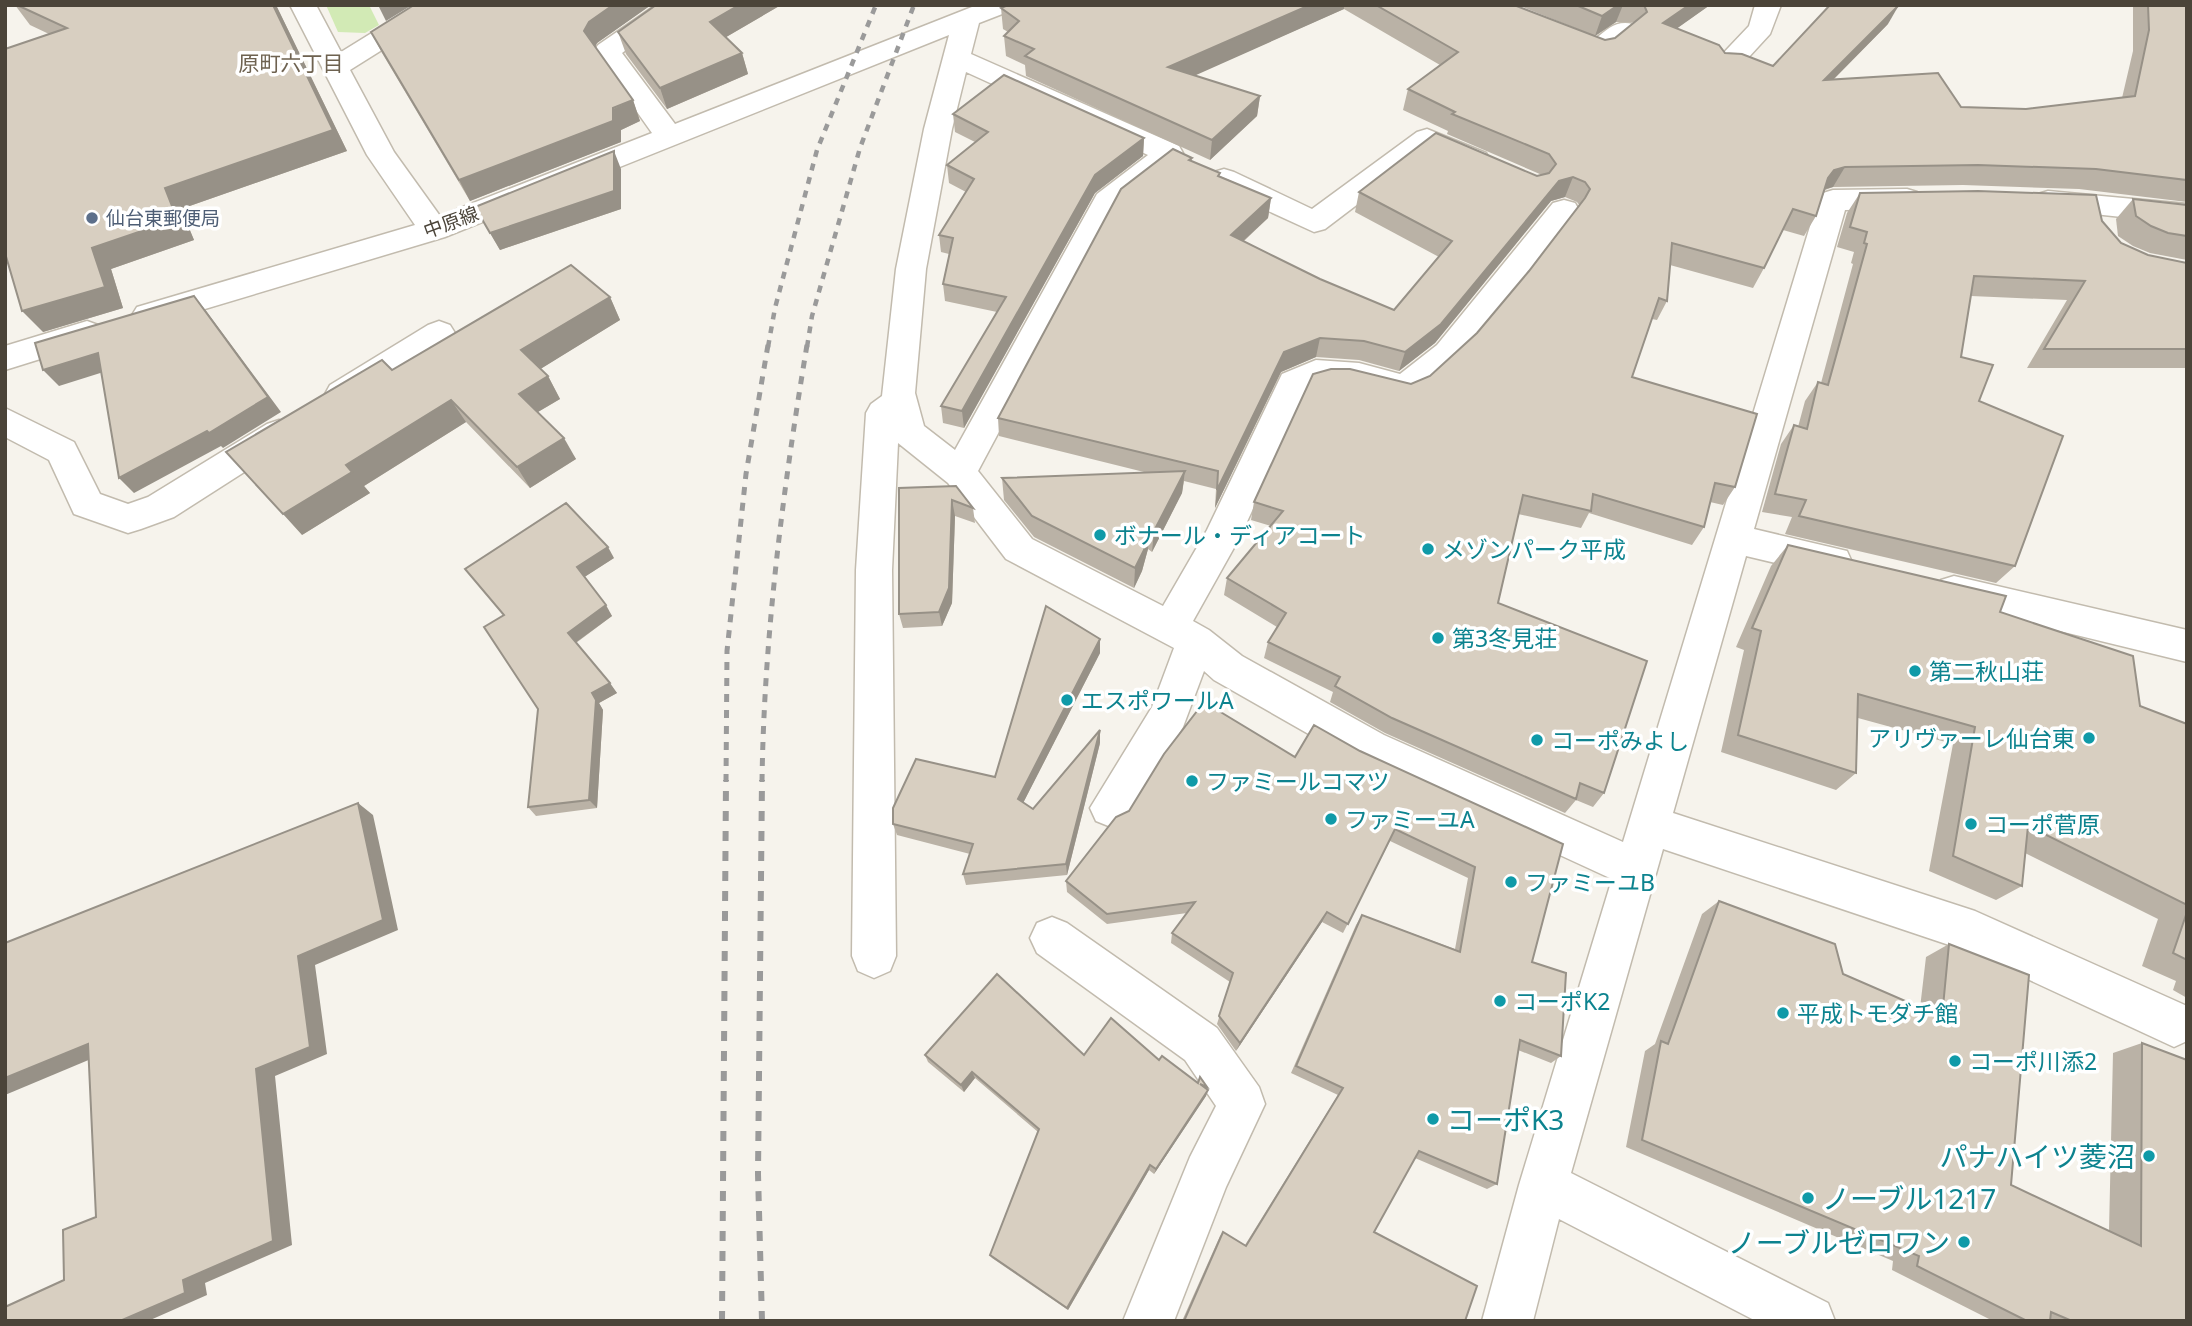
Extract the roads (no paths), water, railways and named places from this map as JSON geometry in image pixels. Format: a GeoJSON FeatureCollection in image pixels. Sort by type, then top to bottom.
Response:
{"type":"FeatureCollection","features":[{"type":"Feature","properties":{"kind":"street"},"geometry":{"type":"LineString","coordinates":[[303,5],[381,155],[435,230]]}},
{"type":"Feature","properties":{"kind":"street"},"geometry":{"type":"LineString","coordinates":[[335,68],[435,5]]}},
{"type":"Feature","properties":{"kind":"street"},"geometry":{"type":"LineString","coordinates":[[670,137],[607,51],[674,5]]}},
{"type":"Feature","properties":{"kind":"street","name":"中原線"},"geometry":{"type":"LineString","coordinates":[[5,358],[435,230],[1001,5]]}},
{"type":"Feature","properties":{"kind":"street"},"geometry":{"type":"LineString","coordinates":[[1487,5],[1598,50],[1624,30]]}},
{"type":"Feature","properties":{"kind":"street"},"geometry":{"type":"LineString","coordinates":[[1726,65],[1761,28],[1768,5]]}},
{"type":"Feature","properties":{"kind":"street"},"geometry":{"type":"LineString","coordinates":[[966,21],[938,129],[911,269],[898,393],[909,433],[960,473],[1019,549],[1183,634],[1228,668],[1370,748],[1636,869]]}},
{"type":"Feature","properties":{"kind":"street"},"geometry":{"type":"LineString","coordinates":[[957,58],[1314,222],[1427,138],[1496,169]]}},
{"type":"Feature","properties":{"kind":"street"},"geometry":{"type":"LineString","coordinates":[[960,473],[1107,201],[1189,163]]}},
{"type":"Feature","properties":{"kind":"street"},"geometry":{"type":"LineString","coordinates":[[1507,1321],[1543,1185],[1833,200],[1937,199]]}},
{"type":"Feature","properties":{"kind":"street"},"geometry":{"type":"LineString","coordinates":[[2015,200],[2096,204],[2187,214]]}},
{"type":"Feature","properties":{"kind":"street"},"geometry":{"type":"LineString","coordinates":[[2096,204],[2102,240]]}},
{"type":"Feature","properties":{"kind":"street"},"geometry":{"type":"LineString","coordinates":[[1111,808],[1169,715],[1183,634],[1222,537],[1294,383],[1316,372],[1359,375],[1405,388],[1449,353],[1564,210]]}},
{"type":"Feature","properties":{"kind":"street"},"geometry":{"type":"LineString","coordinates":[[5,421],[62,451],[87,503],[128,519],[160,507],[439,333]]}},
{"type":"Feature","properties":{"kind":"street"},"geometry":{"type":"LineString","coordinates":[[874,956],[874,570],[879,446],[883,413],[900,401]]}},
{"type":"Feature","properties":{"kind":"street"},"geometry":{"type":"LineString","coordinates":[[1735,539],[1870,571]]}},
{"type":"Feature","properties":{"kind":"street"},"geometry":{"type":"LineString","coordinates":[[1924,584],[2185,639]]}},
{"type":"Feature","properties":{"kind":"street"},"geometry":{"type":"LineString","coordinates":[[1649,825],[1975,932],[2174,1024]]}},
{"type":"Feature","properties":{"kind":"street"},"geometry":{"type":"LineString","coordinates":[[1052,938],[1201,1044],[1242,1104],[1207,1174],[1148,1321]]}},
{"type":"Feature","properties":{"kind":"street"},"geometry":{"type":"LineString","coordinates":[[1543,1185],[1810,1321]]}},
{"type":"Feature","properties":{"kind":"railway"},"geometry":{"type":"LineString","coordinates":[[768,347],[775,308],[817,150],[876,5]]}},
{"type":"Feature","properties":{"kind":"railway"},"geometry":{"type":"LineString","coordinates":[[807,347],[812,316],[860,148],[914,5]]}},
{"type":"Feature","properties":{"kind":"railway"},"geometry":{"type":"LineString","coordinates":[[726,782],[727,651],[746,474],[768,345]]}},
{"type":"Feature","properties":{"kind":"railway"},"geometry":{"type":"LineString","coordinates":[[762,782],[776,563],[807,345]]}},
{"type":"Feature","properties":{"kind":"railway"},"geometry":{"type":"LineString","coordinates":[[722,1321],[726,780]]}},
{"type":"Feature","properties":{"kind":"railway"},"geometry":{"type":"LineString","coordinates":[[762,780],[758,1174],[762,1321]]}},
{"type":"Feature","properties":{"kind":"place","name":"仙台東郵便局"},"geometry":{"type":"Point","coordinates":[92,218]}},
{"type":"Feature","properties":{"kind":"place","name":"ボナール・ディアコート"},"geometry":{"type":"Point","coordinates":[1100,535]}},
{"type":"Feature","properties":{"kind":"place","name":"メゾンパーク平成"},"geometry":{"type":"Point","coordinates":[1428,549]}},
{"type":"Feature","properties":{"kind":"place","name":"第3冬見荘"},"geometry":{"type":"Point","coordinates":[1438,638]}},
{"type":"Feature","properties":{"kind":"place","name":"第二秋山荘"},"geometry":{"type":"Point","coordinates":[1915,671]}},
{"type":"Feature","properties":{"kind":"place","name":"エスポワールA"},"geometry":{"type":"Point","coordinates":[1067,700]}},
{"type":"Feature","properties":{"kind":"place","name":"アリヴァーレ仙台東"},"geometry":{"type":"Point","coordinates":[2089,738]}},
{"type":"Feature","properties":{"kind":"place","name":"コーポみよし"},"geometry":{"type":"Point","coordinates":[1537,740]}},
{"type":"Feature","properties":{"kind":"place","name":"ファミールコマツ"},"geometry":{"type":"Point","coordinates":[1192,781]}},
{"type":"Feature","properties":{"kind":"place","name":"ファミーユA"},"geometry":{"type":"Point","coordinates":[1331,819]}},
{"type":"Feature","properties":{"kind":"place","name":"コーポ菅原"},"geometry":{"type":"Point","coordinates":[1971,824]}},
{"type":"Feature","properties":{"kind":"place","name":"ファミーユB"},"geometry":{"type":"Point","coordinates":[1511,882]}},
{"type":"Feature","properties":{"kind":"place","name":"コーポK2"},"geometry":{"type":"Point","coordinates":[1500,1001]}},
{"type":"Feature","properties":{"kind":"place","name":"平成トモダチ館"},"geometry":{"type":"Point","coordinates":[1783,1013]}},
{"type":"Feature","properties":{"kind":"place","name":"コーポ川添2"},"geometry":{"type":"Point","coordinates":[1955,1061]}},
{"type":"Feature","properties":{"kind":"place","name":"コーポK3"},"geometry":{"type":"Point","coordinates":[1433,1119]}},
{"type":"Feature","properties":{"kind":"place","name":"パナハイツ菱沼"},"geometry":{"type":"Point","coordinates":[2149,1156]}},
{"type":"Feature","properties":{"kind":"place","name":"ノーブル1217"},"geometry":{"type":"Point","coordinates":[1808,1198]}},
{"type":"Feature","properties":{"kind":"place","name":"ノーブルゼロワン"},"geometry":{"type":"Point","coordinates":[1964,1242]}},
{"type":"Feature","properties":{"kind":"district","name":"原町六丁目"},"geometry":{"type":"Point","coordinates":[291,63]}}]}
